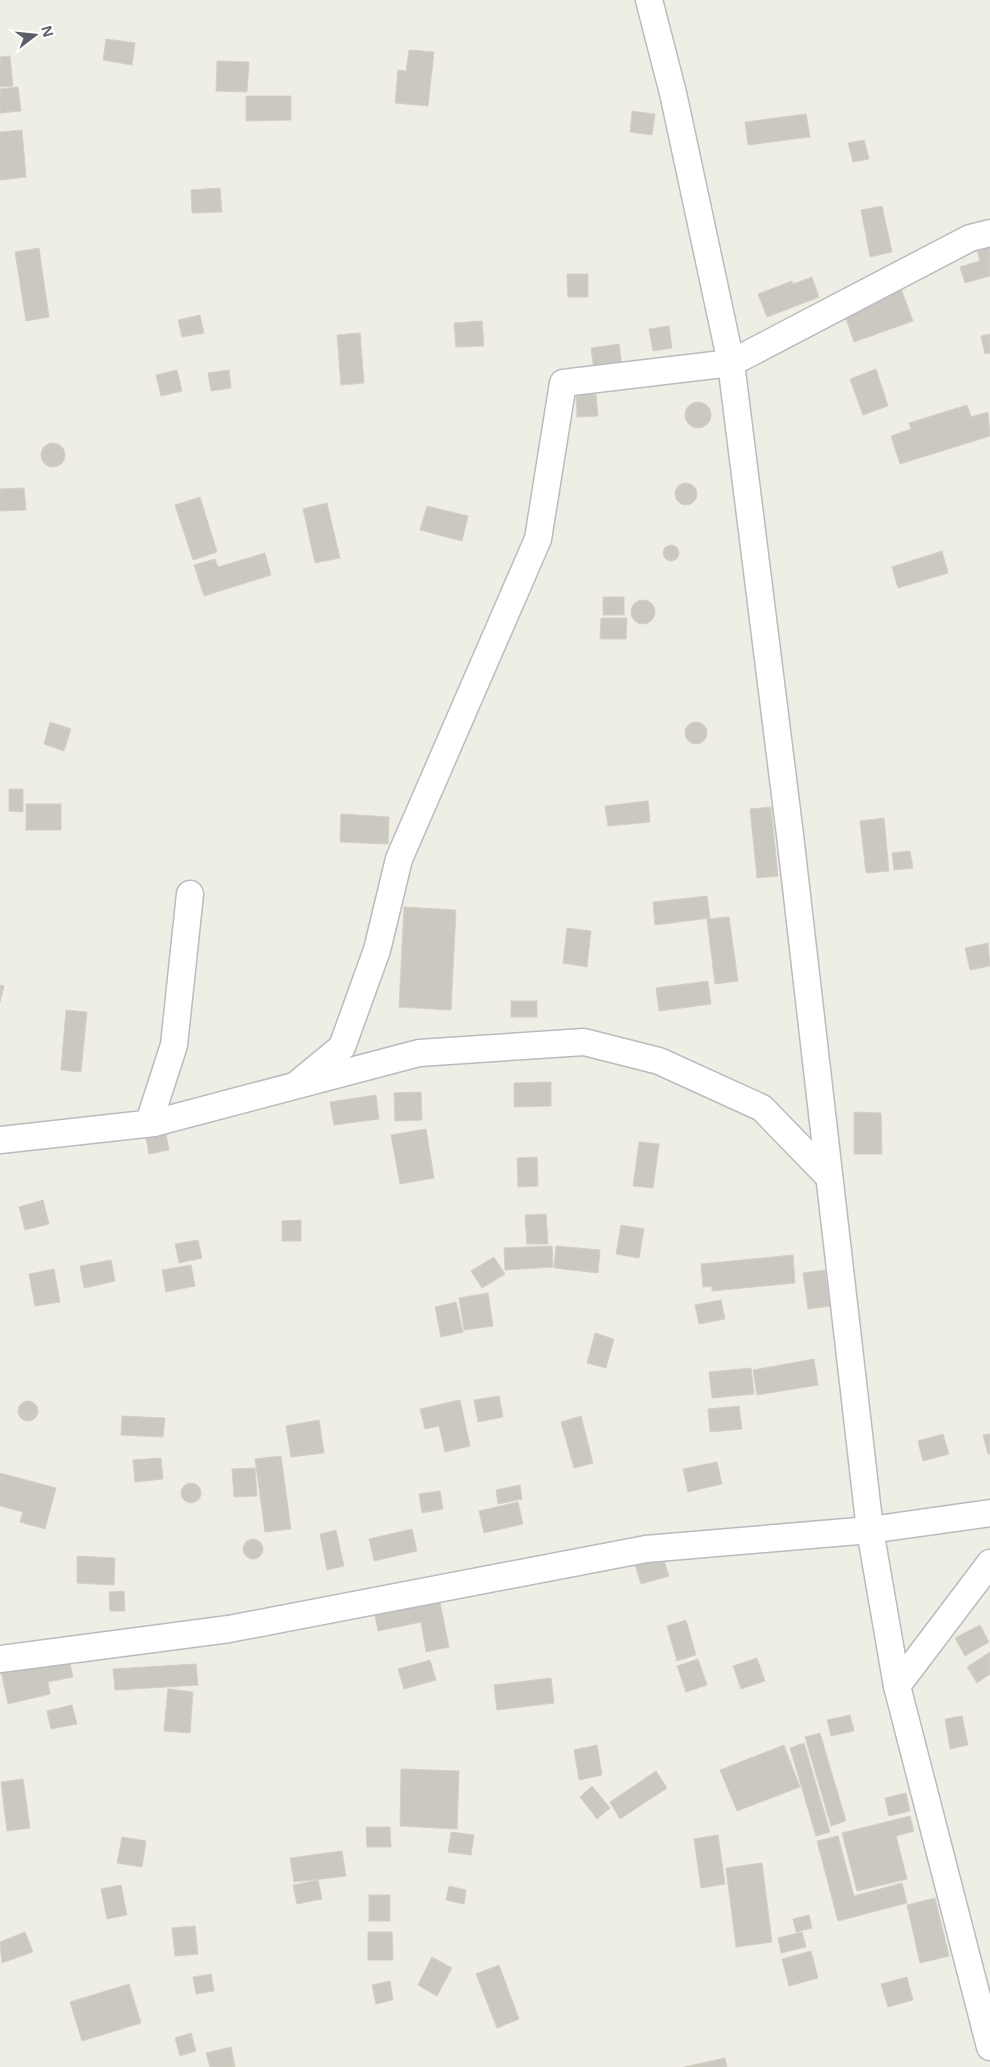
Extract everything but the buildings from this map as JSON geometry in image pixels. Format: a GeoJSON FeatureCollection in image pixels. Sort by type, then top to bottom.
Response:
{"type":"FeatureCollection","features":[{"type":"Feature","properties":{"kind":"street"},"geometry":{"type":"LineString","coordinates":[[649,0],[674,93],[731,363],[790,835],[870,1530],[897,1686],[990,2047]]}},
{"type":"Feature","properties":{"kind":"street"},"geometry":{"type":"LineString","coordinates":[[296,1085],[342,1047],[376,950],[399,859],[538,539],[563,383],[731,363],[970,238],[990,233]]}},
{"type":"Feature","properties":{"kind":"street"},"geometry":{"type":"LineString","coordinates":[[154,1123],[152,1113],[174,1045],[190,894]]}},
{"type":"Feature","properties":{"kind":"street"},"geometry":{"type":"LineString","coordinates":[[0,1140],[154,1123],[419,1053],[584,1042],[659,1061],[762,1108],[829,1177]]}},
{"type":"Feature","properties":{"kind":"street"},"geometry":{"type":"LineString","coordinates":[[0,1659],[229,1629],[646,1549],[870,1530],[990,1513]]}},
{"type":"Feature","properties":{"kind":"street"},"geometry":{"type":"LineString","coordinates":[[897,1686],[990,1563]]}}]}
